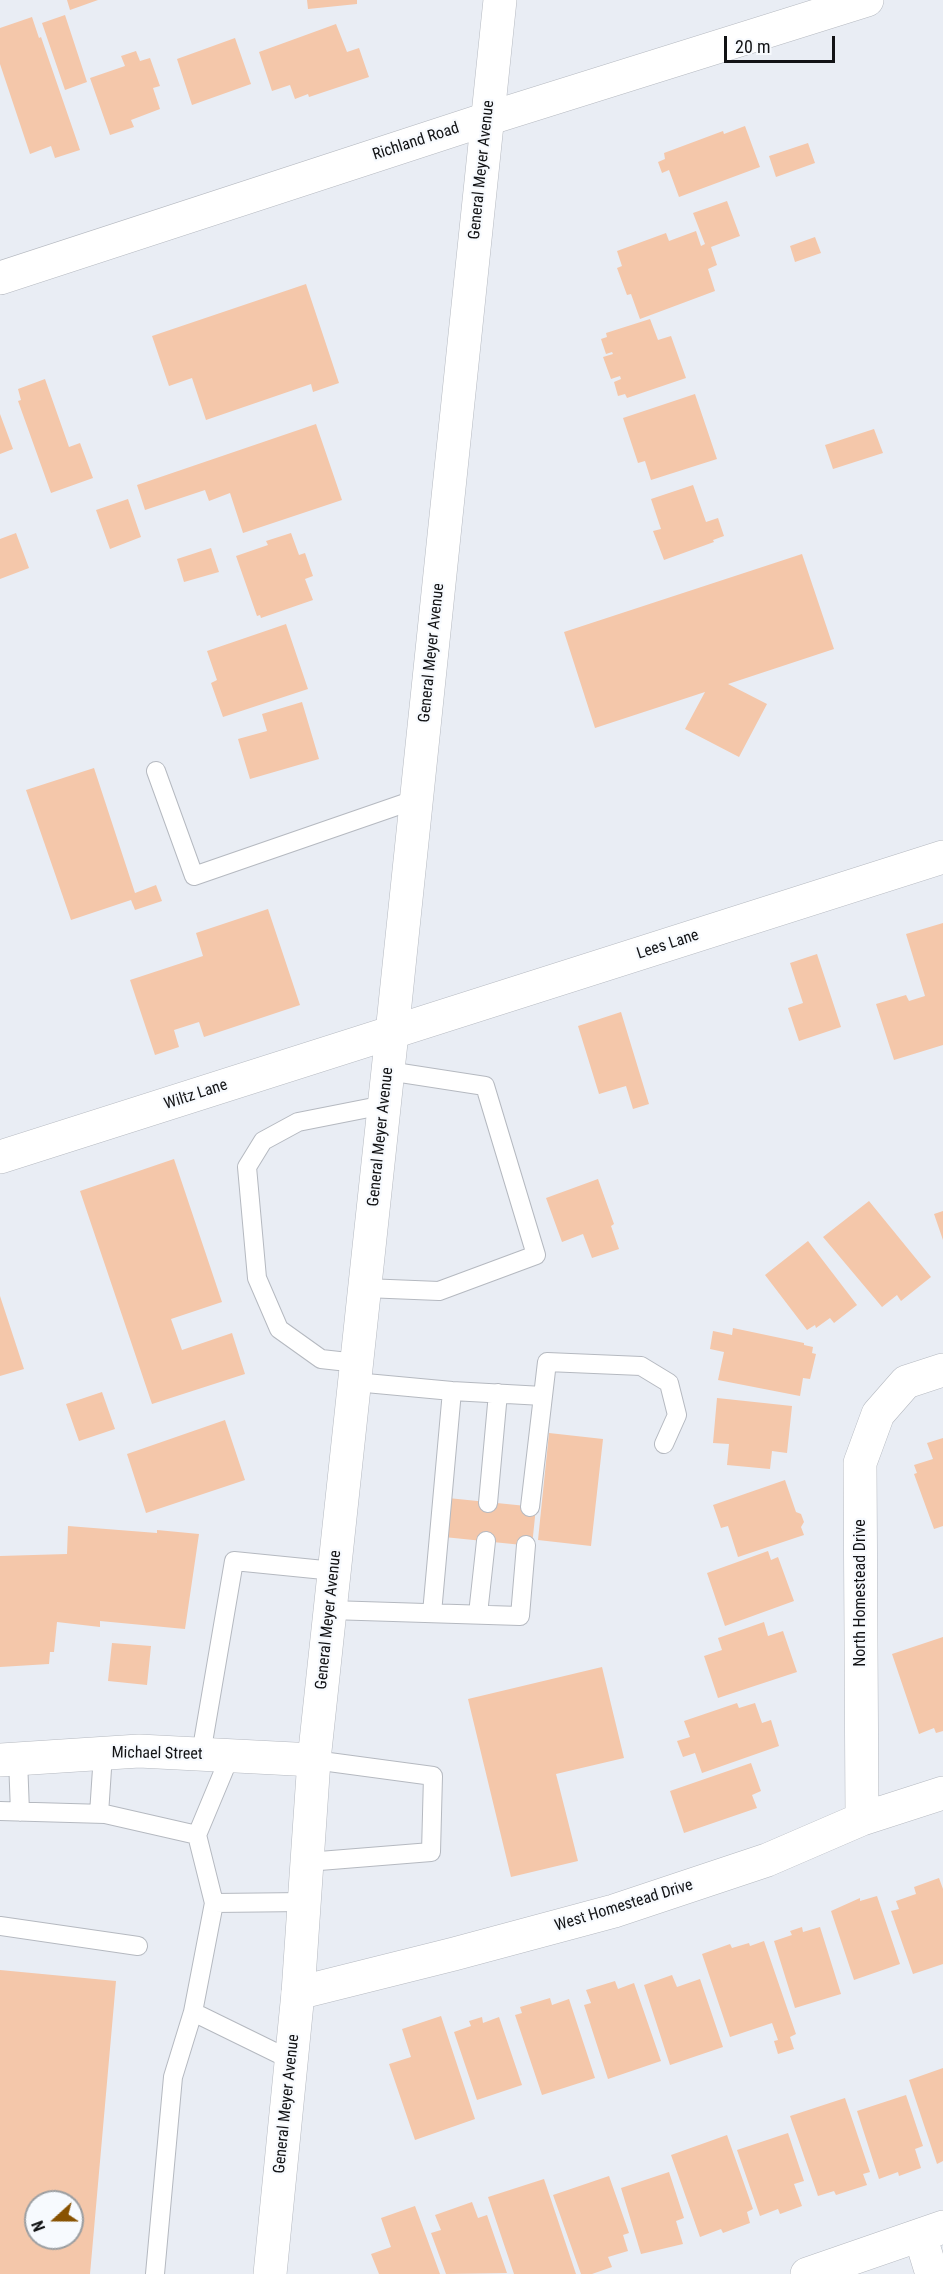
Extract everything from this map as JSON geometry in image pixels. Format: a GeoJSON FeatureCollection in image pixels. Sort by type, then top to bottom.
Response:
{"type":"FeatureCollection","features":[{"type":"Feature","properties":{"kind":"street","name":"General Meyer Avenue"},"geometry":{"type":"LineString","coordinates":[[270,2274],[298,1993],[314,1760],[500,0]]}},
{"type":"Feature","properties":{"kind":"street","name":"Richland Road"},"geometry":{"type":"LineString","coordinates":[[0,278],[487,119],[867,0]]}},
{"type":"Feature","properties":{"kind":"street","name":"Lees Lane"},"geometry":{"type":"LineString","coordinates":[[392,1033],[943,857]]}},
{"type":"Feature","properties":{"kind":"street","name":"Wiltz Lane"},"geometry":{"type":"LineString","coordinates":[[0,1157],[392,1033]]}},
{"type":"Feature","properties":{"kind":"street","name":"North Homestead Drive"},"geometry":{"type":"LineString","coordinates":[[862,1819],[860,1463],[878,1414],[906,1382],[943,1370]]}},
{"type":"Feature","properties":{"kind":"street","name":"Michael Street"},"geometry":{"type":"LineString","coordinates":[[9,1760],[139,1751],[314,1760]]}},
{"type":"Feature","properties":{"kind":"street","name":"West Homestead Drive"},"geometry":{"type":"LineString","coordinates":[[298,1993],[615,1911],[767,1860],[862,1819],[943,1793]]}},
{"type":"Feature","properties":{"kind":"street"},"geometry":{"type":"LineString","coordinates":[[807,2274],[931,2231],[932,2274]]}},
{"type":"Feature","properties":{"kind":"lane"},"geometry":{"type":"LineString","coordinates":[[156,771],[194,876],[417,799]]}},
{"type":"Feature","properties":{"kind":"lane"},"geometry":{"type":"LineString","coordinates":[[365,1288],[439,1291],[536,1254],[485,1086],[388,1071]]}},
{"type":"Feature","properties":{"kind":"lane"},"geometry":{"type":"LineString","coordinates":[[384,1105],[298,1122],[263,1141],[247,1167],[257,1278],[279,1329],[321,1359],[356,1372],[452,1391],[543,1396]]}},
{"type":"Feature","properties":{"kind":"lane"},"geometry":{"type":"LineString","coordinates":[[530,1507],[547,1362],[641,1366],[669,1383],[677,1415],[664,1444]]}},
{"type":"Feature","properties":{"kind":"lane"},"geometry":{"type":"LineString","coordinates":[[432,1613],[452,1391]]}},
{"type":"Feature","properties":{"kind":"lane"},"geometry":{"type":"LineString","coordinates":[[488,1503],[498,1393]]}},
{"type":"Feature","properties":{"kind":"lane"},"geometry":{"type":"LineString","coordinates":[[478,1614],[486,1541]]}},
{"type":"Feature","properties":{"kind":"lane"},"geometry":{"type":"LineString","coordinates":[[330,1610],[520,1616],[526,1545]]}},
{"type":"Feature","properties":{"kind":"lane"},"geometry":{"type":"LineString","coordinates":[[155,2274],[173,2077],[193,2012],[214,1903],[197,1835],[216,1755],[234,1561],[334,1571]]}},
{"type":"Feature","properties":{"kind":"lane"},"geometry":{"type":"LineString","coordinates":[[99,1814],[103,1754]]}},
{"type":"Feature","properties":{"kind":"lane"},"geometry":{"type":"LineString","coordinates":[[9,1760],[20,1812]]}},
{"type":"Feature","properties":{"kind":"lane"},"geometry":{"type":"LineString","coordinates":[[307,1862],[431,1852],[433,1776],[314,1760]]}},
{"type":"Feature","properties":{"kind":"lane"},"geometry":{"type":"LineString","coordinates":[[0,1811],[99,1814],[197,1835]]}},
{"type":"Feature","properties":{"kind":"lane"},"geometry":{"type":"LineString","coordinates":[[214,1903],[304,1902]]}},
{"type":"Feature","properties":{"kind":"lane"},"geometry":{"type":"LineString","coordinates":[[0,1926],[138,1946]]}},
{"type":"Feature","properties":{"kind":"lane"},"geometry":{"type":"LineString","coordinates":[[193,2012],[291,2060]]}},
{"type":"Feature","properties":{"kind":"building"},"geometry":{"type":"Polygon","coordinates":[[[67,0],[98,0],[70,10],[67,0]]]}},
{"type":"Feature","properties":{"kind":"building"},"geometry":{"type":"Polygon","coordinates":[[[307,0],[357,0],[357,4],[308,9],[307,0]]]}},
{"type":"Feature","properties":{"kind":"building"},"geometry":{"type":"Polygon","coordinates":[[[65,15],[87,82],[65,90],[42,23],[65,15]]]}},
{"type":"Feature","properties":{"kind":"building"},"geometry":{"type":"Polygon","coordinates":[[[32,17],[80,150],[55,158],[51,146],[30,154],[0,64],[0,28],[32,17]]]}},
{"type":"Feature","properties":{"kind":"building"},"geometry":{"type":"Polygon","coordinates":[[[336,24],[347,52],[359,48],[369,77],[309,97],[308,94],[295,99],[290,85],[272,91],[259,52],[336,24]]]}},
{"type":"Feature","properties":{"kind":"building"},"geometry":{"type":"Polygon","coordinates":[[[235,38],[251,84],[192,105],[177,59],[235,38]]]}},
{"type":"Feature","properties":{"kind":"building"},"geometry":{"type":"Polygon","coordinates":[[[136,51],[140,61],[150,58],[160,86],[153,88],[160,109],[131,120],[134,127],[110,135],[90,78],[125,66],[121,56],[136,51]]]}},
{"type":"Feature","properties":{"kind":"building"},"geometry":{"type":"Polygon","coordinates":[[[745,126],[760,167],[679,197],[669,170],[662,173],[658,162],[665,159],[664,153],[723,131],[724,134],[745,126]]]}},
{"type":"Feature","properties":{"kind":"building"},"geometry":{"type":"Polygon","coordinates":[[[808,143],[815,163],[776,177],[769,156],[808,143]]]}},
{"type":"Feature","properties":{"kind":"building"},"geometry":{"type":"Polygon","coordinates":[[[727,201],[740,236],[711,247],[717,265],[708,269],[715,291],[640,319],[631,294],[627,295],[617,268],[622,266],[617,251],[666,233],[669,241],[696,231],[701,246],[705,244],[693,213],[727,201]]]}},
{"type":"Feature","properties":{"kind":"building"},"geometry":{"type":"Polygon","coordinates":[[[815,237],[821,253],[795,262],[790,246],[815,237]]]}},
{"type":"Feature","properties":{"kind":"building"},"geometry":{"type":"Polygon","coordinates":[[[306,284],[339,383],[313,392],[311,384],[206,420],[192,378],[169,386],[152,336],[306,284]]]}},
{"type":"Feature","properties":{"kind":"building"},"geometry":{"type":"Polygon","coordinates":[[[650,319],[658,340],[671,336],[686,378],[627,398],[625,394],[618,396],[614,382],[621,379],[620,376],[611,379],[603,357],[613,354],[612,352],[606,354],[601,339],[607,337],[606,333],[650,319]]]}},
{"type":"Feature","properties":{"kind":"building"},"geometry":{"type":"Polygon","coordinates":[[[45,379],[69,447],[80,443],[93,478],[51,493],[18,401],[21,400],[18,389],[45,379]]]}},
{"type":"Feature","properties":{"kind":"building"},"geometry":{"type":"Polygon","coordinates":[[[695,394],[717,459],[651,480],[645,461],[638,463],[623,418],[695,394]]]}},
{"type":"Feature","properties":{"kind":"building"},"geometry":{"type":"Polygon","coordinates":[[[0,414],[13,449],[0,454],[0,414]]]}},
{"type":"Feature","properties":{"kind":"building"},"geometry":{"type":"Polygon","coordinates":[[[316,424],[342,500],[243,533],[230,493],[209,501],[205,490],[145,510],[137,485],[316,424]]]}},
{"type":"Feature","properties":{"kind":"building"},"geometry":{"type":"Polygon","coordinates":[[[874,429],[883,453],[833,469],[825,445],[874,429]]]}},
{"type":"Feature","properties":{"kind":"building"},"geometry":{"type":"Polygon","coordinates":[[[693,485],[706,522],[718,518],[724,536],[713,540],[714,542],[664,560],[653,531],[661,529],[651,499],[693,485]]]}},
{"type":"Feature","properties":{"kind":"building"},"geometry":{"type":"Polygon","coordinates":[[[128,499],[141,537],[110,549],[96,510],[128,499]]]}},
{"type":"Feature","properties":{"kind":"building"},"geometry":{"type":"Polygon","coordinates":[[[16,533],[29,568],[0,579],[0,539],[16,533]]]}},
{"type":"Feature","properties":{"kind":"building"},"geometry":{"type":"Polygon","coordinates":[[[291,533],[299,555],[305,553],[313,576],[305,579],[313,600],[261,618],[260,615],[257,616],[236,556],[268,545],[266,541],[291,533]]]}},
{"type":"Feature","properties":{"kind":"building"},"geometry":{"type":"Polygon","coordinates":[[[211,548],[219,572],[184,582],[177,559],[211,548]]]}},
{"type":"Feature","properties":{"kind":"building"},"geometry":{"type":"Polygon","coordinates":[[[802,554],[834,649],[728,684],[767,704],[739,757],[685,729],[705,692],[595,728],[564,632],[802,554]]]}},
{"type":"Feature","properties":{"kind":"building"},"geometry":{"type":"Polygon","coordinates":[[[286,624],[308,689],[223,717],[211,683],[217,680],[207,651],[286,624]]]}},
{"type":"Feature","properties":{"kind":"building"},"geometry":{"type":"Polygon","coordinates":[[[302,702],[319,759],[250,779],[238,739],[267,731],[262,714],[302,702]]]}},
{"type":"Feature","properties":{"kind":"building"},"geometry":{"type":"Polygon","coordinates":[[[94,768],[135,893],[156,885],[162,901],[135,910],[131,900],[71,920],[26,790],[94,768]]]}},
{"type":"Feature","properties":{"kind":"building"},"geometry":{"type":"Polygon","coordinates":[[[268,909],[300,1005],[204,1037],[199,1022],[174,1030],[179,1047],[155,1055],[130,980],[203,956],[196,933],[268,909]]]}},
{"type":"Feature","properties":{"kind":"building"},"geometry":{"type":"Polygon","coordinates":[[[943,923],[943,1045],[894,1060],[876,1004],[906,995],[909,1001],[925,996],[906,934],[943,923]]]}},
{"type":"Feature","properties":{"kind":"building"},"geometry":{"type":"Polygon","coordinates":[[[817,954],[841,1027],[799,1041],[788,1008],[803,1003],[790,963],[817,954]]]}},
{"type":"Feature","properties":{"kind":"building"},"geometry":{"type":"Polygon","coordinates":[[[621,1012],[649,1104],[633,1109],[626,1086],[599,1094],[578,1026],[621,1012]]]}},
{"type":"Feature","properties":{"kind":"building"},"geometry":{"type":"Polygon","coordinates":[[[174,1159],[222,1302],[171,1319],[182,1350],[232,1333],[245,1374],[152,1404],[80,1191],[174,1159]]]}},
{"type":"Feature","properties":{"kind":"building"},"geometry":{"type":"Polygon","coordinates":[[[598,1179],[614,1224],[611,1226],[619,1249],[592,1258],[583,1234],[562,1242],[546,1198],[598,1179]]]}},
{"type":"Feature","properties":{"kind":"building"},"geometry":{"type":"Polygon","coordinates":[[[869,1201],[931,1277],[901,1301],[897,1295],[882,1307],[823,1237],[869,1201]]]}},
{"type":"Feature","properties":{"kind":"building"},"geometry":{"type":"Polygon","coordinates":[[[943,1211],[943,1240],[934,1214],[943,1211]]]}},
{"type":"Feature","properties":{"kind":"building"},"geometry":{"type":"Polygon","coordinates":[[[808,1241],[857,1305],[834,1323],[830,1318],[816,1328],[815,1325],[807,1330],[765,1275],[808,1241]]]}},
{"type":"Feature","properties":{"kind":"building"},"geometry":{"type":"Polygon","coordinates":[[[0,1296],[24,1369],[0,1376],[0,1296]]]}},
{"type":"Feature","properties":{"kind":"building"},"geometry":{"type":"Polygon","coordinates":[[[733,1328],[804,1343],[804,1345],[813,1347],[812,1353],[816,1354],[810,1379],[803,1378],[800,1396],[718,1380],[724,1352],[710,1349],[713,1331],[732,1335],[733,1328]]]}},
{"type":"Feature","properties":{"kind":"building"},"geometry":{"type":"Polygon","coordinates":[[[102,1392],[115,1429],[79,1441],[66,1404],[102,1392]]]}},
{"type":"Feature","properties":{"kind":"building"},"geometry":{"type":"Polygon","coordinates":[[[717,1398],[792,1406],[787,1453],[772,1451],[770,1469],[727,1465],[729,1444],[713,1443],[717,1398]]]}},
{"type":"Feature","properties":{"kind":"building"},"geometry":{"type":"Polygon","coordinates":[[[225,1420],[245,1480],[146,1513],[127,1454],[225,1420]]]}},
{"type":"Feature","properties":{"kind":"building"},"geometry":{"type":"Polygon","coordinates":[[[549,1433],[603,1439],[591,1546],[538,1540],[549,1433]]]}},
{"type":"Feature","properties":{"kind":"building"},"geometry":{"type":"Polygon","coordinates":[[[943,1438],[943,1526],[934,1529],[914,1474],[917,1473],[914,1465],[933,1459],[927,1443],[943,1438]]]}},
{"type":"Feature","properties":{"kind":"building"},"geometry":{"type":"Polygon","coordinates":[[[785,1480],[796,1512],[801,1514],[804,1522],[801,1527],[804,1535],[738,1557],[728,1526],[721,1528],[713,1505],[785,1480]]]}},
{"type":"Feature","properties":{"kind":"building"},"geometry":{"type":"Polygon","coordinates":[[[448,1498],[536,1507],[532,1546],[444,1537],[448,1498]]]}},
{"type":"Feature","properties":{"kind":"building"},"geometry":{"type":"Polygon","coordinates":[[[68,1526],[199,1534],[185,1629],[100,1621],[100,1627],[57,1622],[54,1652],[50,1652],[49,1664],[0,1667],[0,1556],[67,1554],[68,1526]]]}},
{"type":"Feature","properties":{"kind":"building"},"geometry":{"type":"Polygon","coordinates":[[[768,1551],[771,1560],[778,1557],[794,1601],[725,1626],[707,1573],[768,1551]]]}},
{"type":"Feature","properties":{"kind":"building"},"geometry":{"type":"Polygon","coordinates":[[[764,1622],[768,1636],[783,1631],[797,1672],[718,1698],[704,1656],[722,1650],[718,1638],[764,1622]]]}},
{"type":"Feature","properties":{"kind":"building"},"geometry":{"type":"Polygon","coordinates":[[[943,1637],[943,1731],[936,1733],[934,1728],[919,1734],[892,1654],[943,1637]]]}},
{"type":"Feature","properties":{"kind":"building"},"geometry":{"type":"Polygon","coordinates":[[[112,1643],[151,1646],[147,1685],[108,1681],[112,1643]]]}},
{"type":"Feature","properties":{"kind":"building"},"geometry":{"type":"Polygon","coordinates":[[[602,1667],[624,1758],[556,1774],[578,1861],[511,1877],[468,1699],[602,1667]]]}},
{"type":"Feature","properties":{"kind":"building"},"geometry":{"type":"Polygon","coordinates":[[[737,1703],[739,1708],[755,1703],[762,1723],[771,1720],[779,1746],[702,1773],[695,1753],[683,1757],[677,1741],[690,1737],[684,1721],[737,1703]]]}},
{"type":"Feature","properties":{"kind":"building"},"geometry":{"type":"Polygon","coordinates":[[[751,1763],[761,1791],[752,1795],[757,1808],[684,1833],[670,1791],[751,1763]]]}},
{"type":"Feature","properties":{"kind":"building"},"geometry":{"type":"Polygon","coordinates":[[[939,1878],[943,1889],[943,1964],[913,1974],[891,1911],[899,1909],[896,1901],[916,1894],[914,1887],[939,1878]]]}},
{"type":"Feature","properties":{"kind":"building"},"geometry":{"type":"Polygon","coordinates":[[[877,1896],[900,1964],[854,1980],[831,1911],[860,1898],[860,1901],[877,1896]]]}},
{"type":"Feature","properties":{"kind":"building"},"geometry":{"type":"Polygon","coordinates":[[[802,1927],[803,1932],[820,1927],[841,1994],[795,2008],[774,1941],[792,1935],[790,1931],[802,1927]]]}},
{"type":"Feature","properties":{"kind":"building"},"geometry":{"type":"Polygon","coordinates":[[[764,1941],[796,2034],[790,2037],[794,2049],[778,2054],[774,2041],[778,2040],[772,2023],[730,2037],[702,1954],[730,1944],[732,1948],[749,1943],[750,1946],[764,1941]]]}},
{"type":"Feature","properties":{"kind":"building"},"geometry":{"type":"Polygon","coordinates":[[[0,1970],[116,1981],[90,2274],[0,2274],[0,1970]]]}},
{"type":"Feature","properties":{"kind":"building"},"geometry":{"type":"Polygon","coordinates":[[[672,1975],[677,1987],[700,1979],[723,2047],[670,2065],[644,1985],[672,1975]]]}},
{"type":"Feature","properties":{"kind":"building"},"geometry":{"type":"Polygon","coordinates":[[[615,1981],[618,1989],[634,1983],[661,2061],[608,2079],[584,2005],[591,2003],[586,1990],[615,1981]]]}},
{"type":"Feature","properties":{"kind":"building"},"geometry":{"type":"Polygon","coordinates":[[[550,1998],[552,2005],[569,1999],[595,2078],[542,2095],[515,2015],[522,2013],[520,2007],[550,1998]]]}},
{"type":"Feature","properties":{"kind":"building"},"geometry":{"type":"Polygon","coordinates":[[[441,2016],[475,2119],[415,2140],[389,2064],[411,2057],[402,2029],[441,2016]]]}},
{"type":"Feature","properties":{"kind":"building"},"geometry":{"type":"Polygon","coordinates":[[[482,2017],[483,2023],[499,2017],[522,2085],[477,2100],[454,2032],[471,2026],[469,2021],[482,2017]]]}},
{"type":"Feature","properties":{"kind":"building"},"geometry":{"type":"Polygon","coordinates":[[[943,2068],[943,2161],[937,2164],[909,2080],[943,2068]]]}},
{"type":"Feature","properties":{"kind":"building"},"geometry":{"type":"Polygon","coordinates":[[[906,2095],[923,2146],[915,2149],[921,2168],[899,2176],[898,2172],[879,2179],[857,2111],[906,2095]]]}},
{"type":"Feature","properties":{"kind":"building"},"geometry":{"type":"Polygon","coordinates":[[[845,2098],[870,2172],[863,2174],[867,2185],[836,2195],[834,2191],[818,2196],[790,2116],[845,2098]]]}},
{"type":"Feature","properties":{"kind":"building"},"geometry":{"type":"Polygon","coordinates":[[[788,2133],[804,2181],[794,2184],[802,2206],[780,2214],[778,2209],[760,2216],[737,2150],[788,2133]]]}},
{"type":"Feature","properties":{"kind":"building"},"geometry":{"type":"Polygon","coordinates":[[[727,2135],[753,2209],[747,2212],[750,2223],[723,2233],[721,2229],[700,2237],[671,2155],[727,2135]]]}},
{"type":"Feature","properties":{"kind":"building"},"geometry":{"type":"Polygon","coordinates":[[[669,2172],[684,2218],[676,2221],[683,2244],[641,2254],[621,2188],[669,2172]]]}},
{"type":"Feature","properties":{"kind":"building"},"geometry":{"type":"Polygon","coordinates":[[[609,2176],[629,2233],[623,2235],[628,2251],[608,2257],[612,2267],[592,2274],[581,2274],[553,2195],[609,2176]]]}},
{"type":"Feature","properties":{"kind":"building"},"geometry":{"type":"Polygon","coordinates":[[[544,2179],[576,2274],[514,2274],[488,2197],[544,2179]]]}},
{"type":"Feature","properties":{"kind":"building"},"geometry":{"type":"Polygon","coordinates":[[[472,2202],[478,2218],[487,2215],[507,2273],[446,2274],[431,2233],[441,2230],[435,2215],[472,2202]]]}},
{"type":"Feature","properties":{"kind":"building"},"geometry":{"type":"Polygon","coordinates":[[[415,2206],[440,2274],[379,2274],[371,2254],[391,2247],[381,2218],[415,2206]]]}}]}
